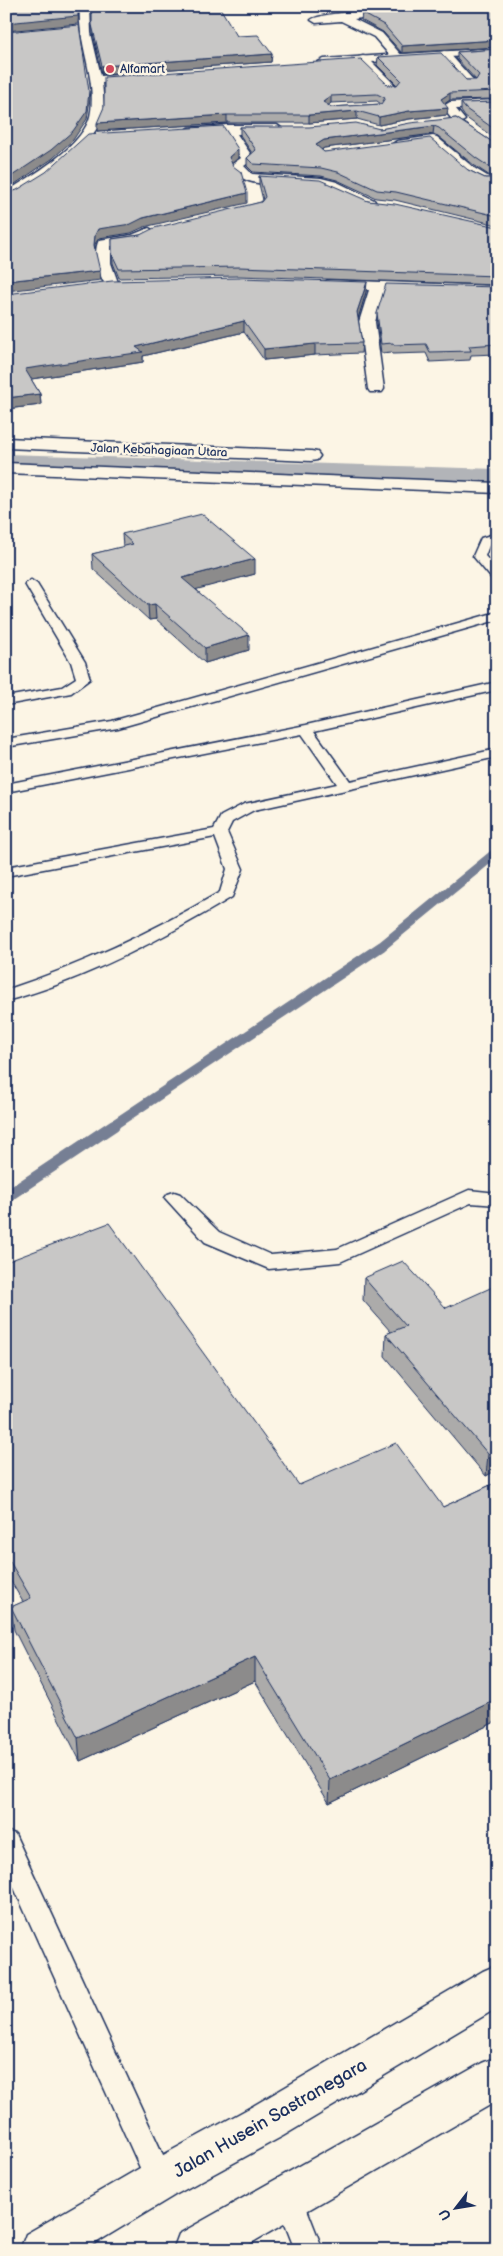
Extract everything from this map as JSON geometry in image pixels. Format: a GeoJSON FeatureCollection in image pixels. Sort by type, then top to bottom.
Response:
{"type":"FeatureCollection","features":[{"type":"Feature","properties":{"kind":"street"},"geometry":{"type":"LineString","coordinates":[[316,20],[403,11],[398,6]]}},
{"type":"Feature","properties":{"kind":"street"},"geometry":{"type":"LineString","coordinates":[[328,7],[378,35],[397,56]]}},
{"type":"Feature","properties":{"kind":"street"},"geometry":{"type":"LineString","coordinates":[[6,198],[56,164],[101,118],[96,80],[83,17]]}},
{"type":"Feature","properties":{"kind":"street"},"geometry":{"type":"LineString","coordinates":[[314,63],[397,56],[497,51]]}},
{"type":"Feature","properties":{"kind":"street"},"geometry":{"type":"LineString","coordinates":[[444,54],[471,84]]}},
{"type":"Feature","properties":{"kind":"street"},"geometry":{"type":"LineString","coordinates":[[363,59],[392,89]]}},
{"type":"Feature","properties":{"kind":"street"},"geometry":{"type":"LineString","coordinates":[[96,80],[152,77]]}},
{"type":"Feature","properties":{"kind":"street"},"geometry":{"type":"LineString","coordinates":[[442,122],[463,123],[448,107],[450,106],[497,104]]}},
{"type":"Feature","properties":{"kind":"street"},"geometry":{"type":"LineString","coordinates":[[228,129],[248,159],[237,165],[239,171],[250,183],[321,182],[332,185],[366,202],[380,205]]}},
{"type":"Feature","properties":{"kind":"street"},"geometry":{"type":"LineString","coordinates":[[180,132],[228,129],[291,129]]}},
{"type":"Feature","properties":{"kind":"street"},"geometry":{"type":"LineString","coordinates":[[84,137],[103,136]]}},
{"type":"Feature","properties":{"kind":"street"},"geometry":{"type":"LineString","coordinates":[[388,146],[433,140],[469,170],[491,185]]}},
{"type":"Feature","properties":{"kind":"street"},"geometry":{"type":"LineString","coordinates":[[112,286],[104,263],[104,243],[135,239],[159,230]]}},
{"type":"Feature","properties":{"kind":"street"},"geometry":{"type":"LineString","coordinates":[[318,284],[497,290]]}},
{"type":"Feature","properties":{"kind":"street"},"geometry":{"type":"LineString","coordinates":[[93,288],[127,285]]}},
{"type":"Feature","properties":{"kind":"street"},"geometry":{"type":"LineString","coordinates":[[376,389],[366,322],[378,285]]}},
{"type":"Feature","properties":{"kind":"street","name":"Jalan Kebahagiaan Utara"},"geometry":{"type":"LineString","coordinates":[[6,443],[312,456]]}},
{"type":"Feature","properties":{"kind":"street"},"geometry":{"type":"LineString","coordinates":[[6,468],[497,488]]}},
{"type":"Feature","properties":{"kind":"street","name":"Jalan Husein Sastranegara"},"geometry":{"type":"LineString","coordinates":[[42,2250],[160,2180],[268,2121],[497,1985]]}},
{"type":"Feature","properties":{"kind":"street"},"geometry":{"type":"LineString","coordinates":[[195,2250],[497,2078]]}},
{"type":"Feature","properties":{"kind":"lane"},"geometry":{"type":"LineString","coordinates":[[497,536],[485,541],[479,556],[497,577]]}},
{"type":"Feature","properties":{"kind":"lane"},"geometry":{"type":"LineString","coordinates":[[6,701],[66,690],[84,679],[78,662],[31,584]]}},
{"type":"Feature","properties":{"kind":"lane"},"geometry":{"type":"LineString","coordinates":[[6,743],[113,724],[243,689],[497,616]]}},
{"type":"Feature","properties":{"kind":"lane"},"geometry":{"type":"LineString","coordinates":[[6,788],[306,729],[497,686]]}},
{"type":"Feature","properties":{"kind":"lane"},"geometry":{"type":"LineString","coordinates":[[306,729],[346,786]]}},
{"type":"Feature","properties":{"kind":"lane"},"geometry":{"type":"LineString","coordinates":[[6,996],[70,972],[179,922],[227,894],[235,869],[220,832],[226,819],[249,807],[497,754]]}},
{"type":"Feature","properties":{"kind":"lane"},"geometry":{"type":"LineString","coordinates":[[6,872],[220,832]]}},
{"type":"Feature","properties":{"kind":"lane"},"geometry":{"type":"LineString","coordinates":[[174,1198],[212,1238],[269,1262],[340,1255],[468,1196],[497,1199]]}},
{"type":"Feature","properties":{"kind":"lane"},"geometry":{"type":"LineString","coordinates":[[6,1842],[160,2180]]}},
{"type":"Feature","properties":{"kind":"lane"},"geometry":{"type":"LineString","coordinates":[[288,2196],[309,2250]]}},
{"type":"Feature","properties":{"kind":"building"},"geometry":{"type":"Polygon","coordinates":[[[6,6],[78,6],[78,16],[6,23],[6,6]]]}},
{"type":"Feature","properties":{"kind":"building"},"geometry":{"type":"Polygon","coordinates":[[[92,6],[219,6],[237,36],[258,35],[272,54],[102,66],[92,25],[92,6]]]}},
{"type":"Feature","properties":{"kind":"building"},"geometry":{"type":"Polygon","coordinates":[[[409,6],[497,6],[497,40],[402,46],[384,25],[362,13],[408,8],[409,6]]]}},
{"type":"Feature","properties":{"kind":"building"},"geometry":{"type":"Polygon","coordinates":[[[79,25],[89,91],[87,111],[73,131],[51,150],[6,180],[6,32],[79,25]]]}},
{"type":"Feature","properties":{"kind":"building"},"geometry":{"type":"Polygon","coordinates":[[[497,49],[497,91],[450,93],[441,99],[448,108],[409,111],[379,117],[357,111],[309,115],[227,115],[97,123],[104,107],[104,77],[361,59],[388,85],[397,85],[401,80],[378,57],[441,53],[466,80],[476,80],[479,75],[457,52],[497,49]],[[377,94],[331,96],[323,102],[331,107],[381,104],[385,98],[377,94]]]}},
{"type":"Feature","properties":{"kind":"building"},"geometry":{"type":"Polygon","coordinates":[[[497,102],[497,131],[466,109],[461,103],[497,102]]]}},
{"type":"Feature","properties":{"kind":"building"},"geometry":{"type":"Polygon","coordinates":[[[456,118],[497,145],[497,216],[396,192],[377,190],[338,172],[321,168],[253,164],[247,158],[256,150],[240,127],[309,127],[356,123],[380,129],[410,123],[456,118]],[[434,126],[324,140],[316,145],[324,152],[430,138],[468,170],[485,178],[494,178],[496,173],[494,170],[434,126]]]}},
{"type":"Feature","properties":{"kind":"building"},"geometry":{"type":"Polygon","coordinates":[[[223,126],[238,149],[229,157],[233,166],[241,172],[247,193],[143,218],[131,224],[98,229],[94,245],[100,271],[6,281],[6,194],[17,190],[46,172],[88,134],[223,126]]]}},
{"type":"Feature","properties":{"kind":"building"},"geometry":{"type":"Polygon","coordinates":[[[259,176],[320,180],[368,201],[395,204],[497,227],[497,276],[239,267],[119,269],[112,254],[112,239],[140,235],[154,228],[261,202],[265,197],[259,176]]]}},
{"type":"Feature","properties":{"kind":"building"},"geometry":{"type":"Polygon","coordinates":[[[239,278],[367,282],[357,312],[362,343],[315,344],[264,349],[244,321],[136,347],[143,352],[25,369],[40,394],[6,398],[6,294],[112,281],[239,278]]]}},
{"type":"Feature","properties":{"kind":"building"},"geometry":{"type":"Polygon","coordinates":[[[386,284],[497,287],[497,344],[469,346],[471,351],[430,352],[426,344],[381,344],[377,313],[386,284]]]}},
{"type":"Feature","properties":{"kind":"building"},"geometry":{"type":"Polygon","coordinates":[[[202,514],[255,559],[182,578],[249,635],[205,648],[155,604],[148,605],[92,554],[133,544],[122,534],[202,514]]]}},
{"type":"Feature","properties":{"kind":"building"},"geometry":{"type":"Polygon","coordinates":[[[109,1223],[299,1485],[396,1443],[443,1507],[497,1482],[497,1699],[330,1780],[255,1657],[78,1738],[11,1607],[31,1598],[6,1555],[6,1262],[109,1223]]]}},
{"type":"Feature","properties":{"kind":"building"},"geometry":{"type":"Polygon","coordinates":[[[403,1261],[446,1308],[497,1285],[497,1450],[488,1454],[386,1334],[406,1326],[364,1278],[403,1261]]]}},
{"type":"Feature","properties":{"kind":"waterway"},"geometry":{"type":"LineString","coordinates":[[6,462],[497,477]]}},
{"type":"Feature","properties":{"kind":"waterway"},"geometry":{"type":"LineString","coordinates":[[112,1126],[382,946],[497,852]]}},
{"type":"Feature","properties":{"kind":"waterway"},"geometry":{"type":"LineString","coordinates":[[6,1197],[114,1125]]}},
{"type":"Feature","properties":{"kind":"place","name":"Alfamart"},"geometry":{"type":"Point","coordinates":[110,69]}}]}
